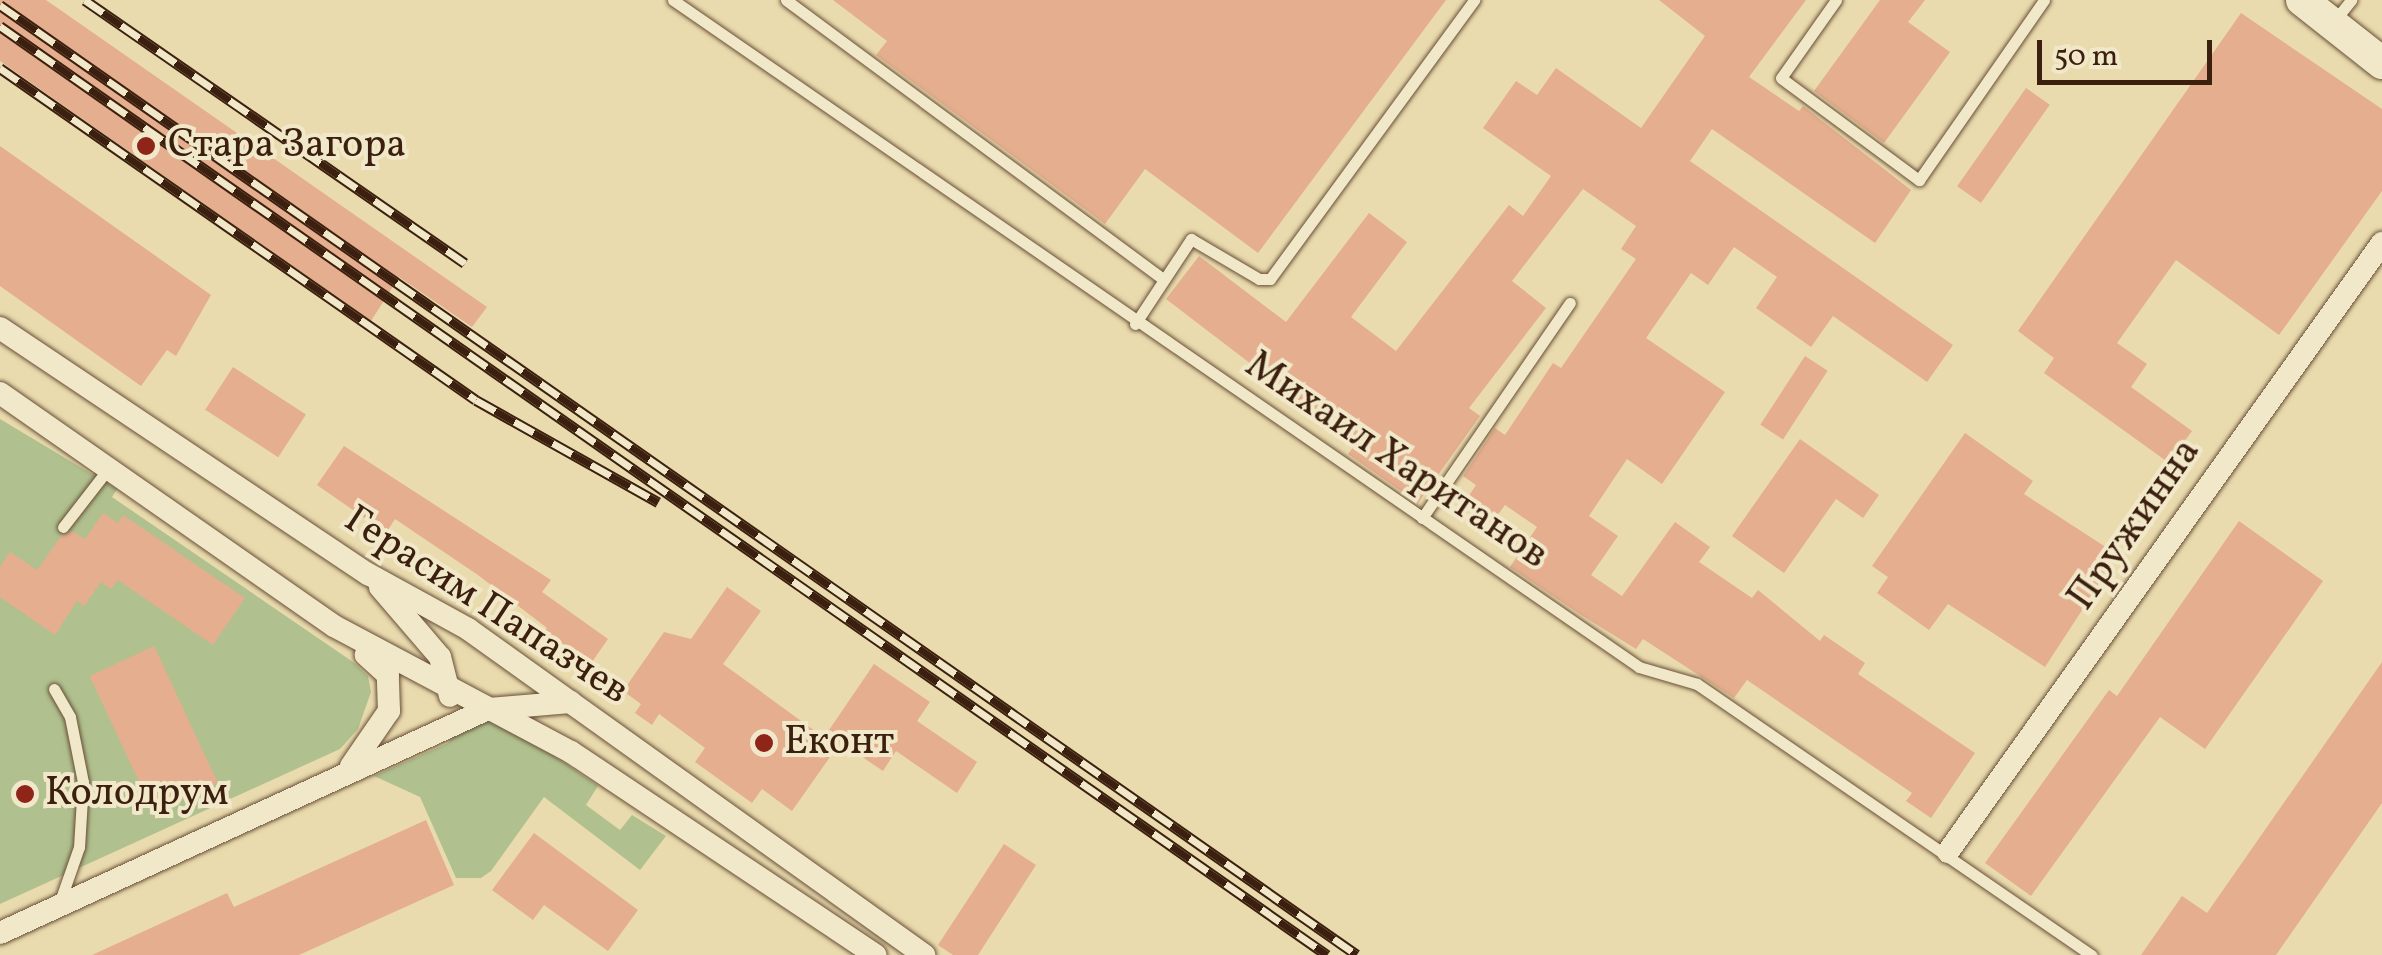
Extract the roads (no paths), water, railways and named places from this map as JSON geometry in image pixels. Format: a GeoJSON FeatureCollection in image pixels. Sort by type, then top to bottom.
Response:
{"type":"FeatureCollection","features":[{"type":"Feature","properties":{"kind":"street"},"geometry":{"type":"LineString","coordinates":[[2302,0],[2342,12],[2382,63]]}},
{"type":"Feature","properties":{"kind":"street","name":"Пружинна"},"geometry":{"type":"LineString","coordinates":[[1948,852],[2382,243]]}},
{"type":"Feature","properties":{"kind":"street","name":"Герасим Папазчев"},"geometry":{"type":"LineString","coordinates":[[0,328],[368,574],[468,629],[924,955]]}},
{"type":"Feature","properties":{"kind":"street","name":"Герасим Папазчев"},"geometry":{"type":"LineString","coordinates":[[0,392],[334,626],[571,752],[742,862],[875,955]]}},
{"type":"Feature","properties":{"kind":"street"},"geometry":{"type":"LineString","coordinates":[[368,574],[440,657],[451,690],[436,730]]}},
{"type":"Feature","properties":{"kind":"street"},"geometry":{"type":"LineString","coordinates":[[334,626],[388,675],[389,711],[377,736],[345,773]]}},
{"type":"Feature","properties":{"kind":"street"},"geometry":{"type":"LineString","coordinates":[[0,933],[488,708],[570,702]]}},
{"type":"Feature","properties":{"kind":"street"},"geometry":{"type":"LineString","coordinates":[[742,862],[757,833]]}},
{"type":"Feature","properties":{"kind":"lane","name":"Михаил Хаританов"},"geometry":{"type":"LineString","coordinates":[[673,0],[1135,324],[1639,667],[1697,684],[1948,852],[2092,955]]}},
{"type":"Feature","properties":{"kind":"lane"},"geometry":{"type":"LineString","coordinates":[[786,0],[1163,278]]}},
{"type":"Feature","properties":{"kind":"lane"},"geometry":{"type":"LineString","coordinates":[[1135,324],[1191,238],[1259,280],[1270,279],[1474,0]]}},
{"type":"Feature","properties":{"kind":"lane"},"geometry":{"type":"LineString","coordinates":[[1836,0],[1781,78],[1919,180],[2044,0]]}},
{"type":"Feature","properties":{"kind":"lane"},"geometry":{"type":"LineString","coordinates":[[1422,518],[1570,304]]}},
{"type":"Feature","properties":{"kind":"lane"},"geometry":{"type":"LineString","coordinates":[[63,527],[108,469]]}},
{"type":"Feature","properties":{"kind":"lane"},"geometry":{"type":"LineString","coordinates":[[54,688],[70,717],[83,782],[79,846],[57,908]]}},
{"type":"Feature","properties":{"kind":"railway"},"geometry":{"type":"LineString","coordinates":[[85,0],[465,263]]}},
{"type":"Feature","properties":{"kind":"railway"},"geometry":{"type":"LineString","coordinates":[[0,5],[1357,955]]}},
{"type":"Feature","properties":{"kind":"railway"},"geometry":{"type":"LineString","coordinates":[[0,26],[1327,955]]}},
{"type":"Feature","properties":{"kind":"railway"},"geometry":{"type":"LineString","coordinates":[[0,68],[476,400],[658,502]]}},
{"type":"Feature","properties":{"kind":"place","name":"Стара Загора"},"geometry":{"type":"Point","coordinates":[146,146]}},
{"type":"Feature","properties":{"kind":"place","name":"Еконт"},"geometry":{"type":"Point","coordinates":[764,743]}},
{"type":"Feature","properties":{"kind":"place","name":"Колодрум"},"geometry":{"type":"Point","coordinates":[25,794]}}]}
